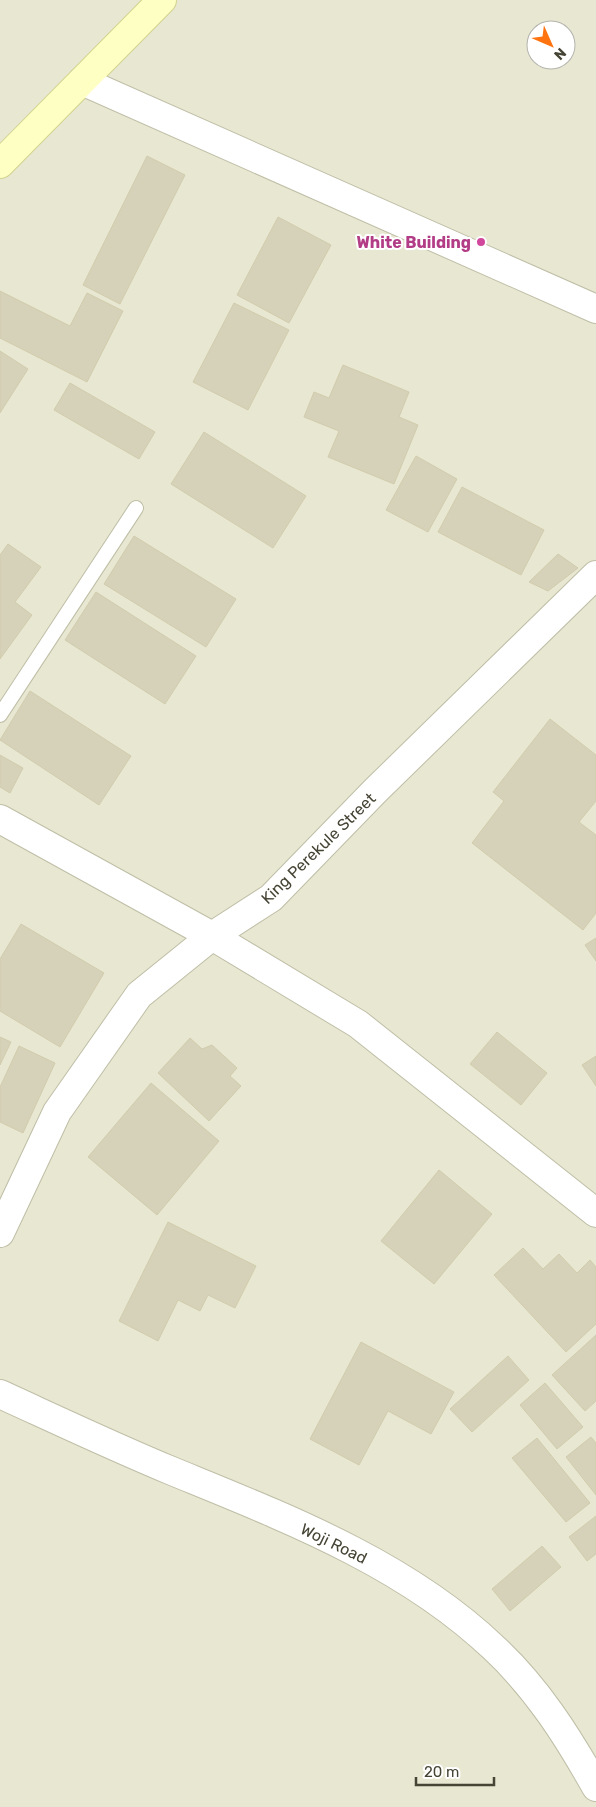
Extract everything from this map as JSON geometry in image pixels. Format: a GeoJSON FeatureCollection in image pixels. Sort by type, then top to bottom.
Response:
{"type":"FeatureCollection","features":[{"type":"Feature","properties":{"kind":"street"},"geometry":{"type":"LineString","coordinates":[[0,164],[162,0]]}},
{"type":"Feature","properties":{"kind":"street"},"geometry":{"type":"LineString","coordinates":[[82,81],[596,309]]}},
{"type":"Feature","properties":{"kind":"street","name":"King Perekule Street"},"geometry":{"type":"LineString","coordinates":[[0,1233],[57,1112],[139,995],[212,936],[271,898],[375,791],[596,575]]}},
{"type":"Feature","properties":{"kind":"street"},"geometry":{"type":"LineString","coordinates":[[0,819],[212,936],[358,1024],[596,1212]]}},
{"type":"Feature","properties":{"kind":"street","name":"Woji Road"},"geometry":{"type":"LineString","coordinates":[[0,1394],[124,1451],[272,1512],[397,1574],[449,1609],[495,1648],[540,1698],[575,1750],[596,1787]]}},
{"type":"Feature","properties":{"kind":"lane"},"geometry":{"type":"LineString","coordinates":[[0,715],[136,508]]}},
{"type":"Feature","properties":{"kind":"shaded area"},"geometry":{"type":"Polygon","coordinates":[[[0,0],[596,0],[596,1807],[0,1807],[0,0]]]}},
{"type":"Feature","properties":{"kind":"building"},"geometry":{"type":"Polygon","coordinates":[[[147,156],[185,175],[120,304],[83,285],[147,156]]]}},
{"type":"Feature","properties":{"kind":"building"},"geometry":{"type":"Polygon","coordinates":[[[278,217],[331,245],[289,323],[237,295],[278,217]]]}},
{"type":"Feature","properties":{"kind":"building"},"geometry":{"type":"Polygon","coordinates":[[[0,291],[70,326],[87,293],[123,311],[87,382],[0,338],[0,291]]]}},
{"type":"Feature","properties":{"kind":"building"},"geometry":{"type":"Polygon","coordinates":[[[234,303],[289,330],[248,410],[193,382],[234,303]]]}},
{"type":"Feature","properties":{"kind":"building"},"geometry":{"type":"Polygon","coordinates":[[[0,351],[28,369],[0,413],[0,351]]]}},
{"type":"Feature","properties":{"kind":"building"},"geometry":{"type":"Polygon","coordinates":[[[343,365],[409,392],[399,417],[418,425],[394,484],[328,457],[339,431],[304,417],[314,392],[329,398],[343,365]]]}},
{"type":"Feature","properties":{"kind":"building"},"geometry":{"type":"Polygon","coordinates":[[[70,383],[155,432],[139,459],[54,410],[70,383]]]}},
{"type":"Feature","properties":{"kind":"building"},"geometry":{"type":"Polygon","coordinates":[[[204,432],[306,496],[273,548],[171,484],[204,432]]]}},
{"type":"Feature","properties":{"kind":"building"},"geometry":{"type":"Polygon","coordinates":[[[416,456],[457,479],[428,532],[386,510],[416,456]]]}},
{"type":"Feature","properties":{"kind":"building"},"geometry":{"type":"Polygon","coordinates":[[[462,487],[544,530],[521,575],[438,532],[462,487]]]}},
{"type":"Feature","properties":{"kind":"building"},"geometry":{"type":"Polygon","coordinates":[[[134,536],[236,599],[206,647],[104,584],[134,536]]]}},
{"type":"Feature","properties":{"kind":"building"},"geometry":{"type":"Polygon","coordinates":[[[8,544],[41,567],[15,602],[32,615],[0,659],[0,555],[8,544]]]}},
{"type":"Feature","properties":{"kind":"building"},"geometry":{"type":"Polygon","coordinates":[[[558,554],[578,568],[548,591],[529,582],[558,554]]]}},
{"type":"Feature","properties":{"kind":"building"},"geometry":{"type":"Polygon","coordinates":[[[96,592],[196,656],[165,704],[65,640],[96,592]]]}},
{"type":"Feature","properties":{"kind":"building"},"geometry":{"type":"Polygon","coordinates":[[[30,691],[131,756],[99,805],[0,740],[30,691]]]}},
{"type":"Feature","properties":{"kind":"building"},"geometry":{"type":"Polygon","coordinates":[[[550,719],[596,755],[596,801],[579,822],[596,835],[596,913],[583,930],[472,843],[504,801],[493,792],[550,719]]]}},
{"type":"Feature","properties":{"kind":"building"},"geometry":{"type":"Polygon","coordinates":[[[0,755],[23,768],[10,793],[0,787],[0,755]]]}},
{"type":"Feature","properties":{"kind":"building"},"geometry":{"type":"Polygon","coordinates":[[[21,924],[104,973],[60,1047],[0,1011],[0,959],[21,924]]]}},
{"type":"Feature","properties":{"kind":"building"},"geometry":{"type":"Polygon","coordinates":[[[596,938],[596,961],[585,945],[596,938]]]}},
{"type":"Feature","properties":{"kind":"building"},"geometry":{"type":"Polygon","coordinates":[[[497,1032],[547,1073],[521,1105],[470,1064],[497,1032]]]}},
{"type":"Feature","properties":{"kind":"building"},"geometry":{"type":"Polygon","coordinates":[[[0,1037],[11,1042],[0,1065],[0,1037]]]}},
{"type":"Feature","properties":{"kind":"building"},"geometry":{"type":"Polygon","coordinates":[[[190,1038],[202,1049],[212,1045],[237,1068],[230,1076],[241,1086],[209,1121],[158,1073],[190,1038]]]}},
{"type":"Feature","properties":{"kind":"building"},"geometry":{"type":"Polygon","coordinates":[[[19,1046],[55,1063],[23,1133],[0,1122],[0,1087],[19,1046]]]}},
{"type":"Feature","properties":{"kind":"building"},"geometry":{"type":"Polygon","coordinates":[[[596,1056],[596,1086],[582,1065],[596,1056]]]}},
{"type":"Feature","properties":{"kind":"building"},"geometry":{"type":"Polygon","coordinates":[[[151,1083],[219,1141],[157,1215],[88,1157],[151,1083]]]}},
{"type":"Feature","properties":{"kind":"building"},"geometry":{"type":"Polygon","coordinates":[[[439,1170],[492,1214],[434,1284],[381,1241],[439,1170]]]}},
{"type":"Feature","properties":{"kind":"building"},"geometry":{"type":"Polygon","coordinates":[[[168,1222],[256,1266],[235,1308],[208,1295],[200,1311],[178,1300],[158,1341],[119,1321],[168,1222]]]}},
{"type":"Feature","properties":{"kind":"building"},"geometry":{"type":"Polygon","coordinates":[[[523,1248],[543,1269],[559,1254],[577,1273],[590,1260],[596,1267],[596,1324],[566,1352],[494,1275],[523,1248]]]}},
{"type":"Feature","properties":{"kind":"building"},"geometry":{"type":"Polygon","coordinates":[[[596,1335],[596,1401],[585,1411],[552,1375],[596,1335]]]}},
{"type":"Feature","properties":{"kind":"building"},"geometry":{"type":"Polygon","coordinates":[[[361,1342],[454,1392],[431,1434],[388,1411],[359,1465],[310,1439],[361,1342]]]}},
{"type":"Feature","properties":{"kind":"building"},"geometry":{"type":"Polygon","coordinates":[[[508,1356],[529,1380],[472,1432],[450,1409],[508,1356]]]}},
{"type":"Feature","properties":{"kind":"building"},"geometry":{"type":"Polygon","coordinates":[[[545,1383],[583,1427],[557,1449],[520,1405],[545,1383]]]}},
{"type":"Feature","properties":{"kind":"building"},"geometry":{"type":"Polygon","coordinates":[[[591,1437],[596,1443],[596,1495],[566,1457],[591,1437]]]}},
{"type":"Feature","properties":{"kind":"building"},"geometry":{"type":"Polygon","coordinates":[[[537,1438],[590,1503],[566,1522],[512,1458],[537,1438]]]}},
{"type":"Feature","properties":{"kind":"building"},"geometry":{"type":"Polygon","coordinates":[[[596,1516],[596,1554],[587,1561],[569,1537],[596,1516]]]}},
{"type":"Feature","properties":{"kind":"building"},"geometry":{"type":"Polygon","coordinates":[[[542,1546],[561,1567],[510,1611],[492,1589],[542,1546]]]}},
{"type":"Feature","properties":{"kind":"place","name":"White Building"},"geometry":{"type":"Point","coordinates":[481,242]}}]}
